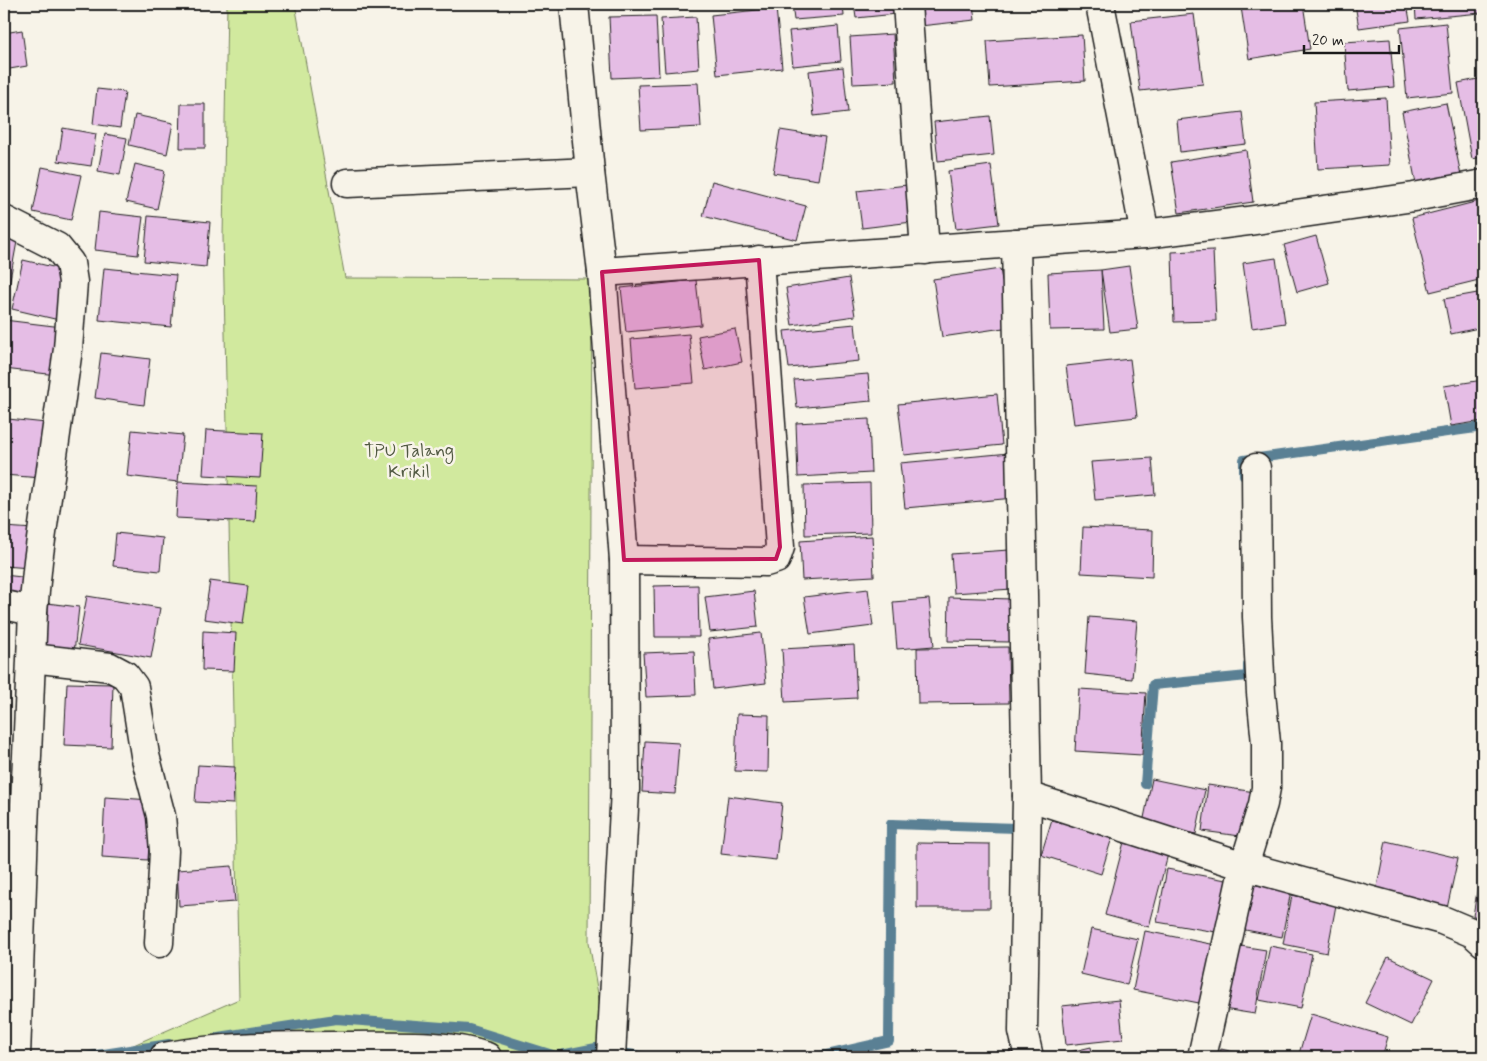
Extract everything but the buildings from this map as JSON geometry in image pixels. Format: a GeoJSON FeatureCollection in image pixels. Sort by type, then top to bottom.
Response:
{"type":"FeatureCollection","features":[{"type":"Feature","properties":{"kind":"street"},"geometry":{"type":"LineString","coordinates":[[574,4],[590,172],[602,272],[624,560],[624,790],[612,1046]]}},
{"type":"Feature","properties":{"kind":"street"},"geometry":{"type":"LineString","coordinates":[[908,4],[925,250]]}},
{"type":"Feature","properties":{"kind":"street"},"geometry":{"type":"LineString","coordinates":[[1100,4],[1145,234]]}},
{"type":"Feature","properties":{"kind":"street"},"geometry":{"type":"LineString","coordinates":[[347,182],[590,172]]}},
{"type":"Feature","properties":{"kind":"street"},"geometry":{"type":"LineString","coordinates":[[602,272],[1145,234],[1414,197],[1483,184]]}},
{"type":"Feature","properties":{"kind":"street"},"geometry":{"type":"LineString","coordinates":[[4,220],[57,247],[70,262],[73,282],[68,349],[38,561],[33,611],[16,1057]]}},
{"type":"Feature","properties":{"kind":"street"},"geometry":{"type":"LineString","coordinates":[[1016,243],[1027,796],[1023,1031],[1029,1057]]}},
{"type":"Feature","properties":{"kind":"street"},"geometry":{"type":"LineString","coordinates":[[624,560],[766,562],[776,559],[780,548],[759,260]]}},
{"type":"Feature","properties":{"kind":"street"},"geometry":{"type":"LineString","coordinates":[[1202,1057],[1244,866],[1263,804],[1266,772],[1266,743],[1260,693],[1257,617],[1256,468]]}},
{"type":"Feature","properties":{"kind":"street"},"geometry":{"type":"LineString","coordinates":[[4,605],[33,611]]}},
{"type":"Feature","properties":{"kind":"street"},"geometry":{"type":"LineString","coordinates":[[32,658],[110,667],[125,675],[134,687],[144,756],[161,816],[164,851],[158,943]]}},
{"type":"Feature","properties":{"kind":"street"},"geometry":{"type":"LineString","coordinates":[[1027,796],[1244,866],[1442,920],[1473,933],[1483,942]]}},
{"type":"Feature","properties":{"kind":"street"},"geometry":{"type":"LineString","coordinates":[[164,1057],[232,1048],[295,1046],[398,1046],[448,1049],[487,1057]]}},
{"type":"Feature","properties":{"kind":"highlighted area"},"geometry":{"type":"Polygon","coordinates":[[[759,260],[780,547],[776,559],[624,560],[602,272],[759,260]]]}},
{"type":"Feature","properties":{"kind":"green space","name":"TPU Talang Krikil"},"geometry":{"type":"Polygon","coordinates":[[[227,4],[295,4],[345,278],[592,279],[589,942],[609,1057],[106,1057],[239,999],[223,237],[227,4]]]}},
{"type":"Feature","properties":{"kind":"waterway"},"geometry":{"type":"LineString","coordinates":[[1244,475],[1244,460],[1483,427]]}},
{"type":"Feature","properties":{"kind":"waterway"},"geometry":{"type":"LineString","coordinates":[[1145,784],[1153,685],[1248,676],[1248,665]]}},
{"type":"Feature","properties":{"kind":"waterway"},"geometry":{"type":"LineString","coordinates":[[818,1057],[889,1041],[891,824],[1017,828],[1016,819]]}},
{"type":"Feature","properties":{"kind":"waterway"},"geometry":{"type":"LineString","coordinates":[[218,1037],[336,1019],[469,1029],[556,1056],[596,1048],[644,1057]]}},
{"type":"Feature","properties":{"kind":"waterway"},"geometry":{"type":"LineString","coordinates":[[84,1057],[169,1044]]}}]}
